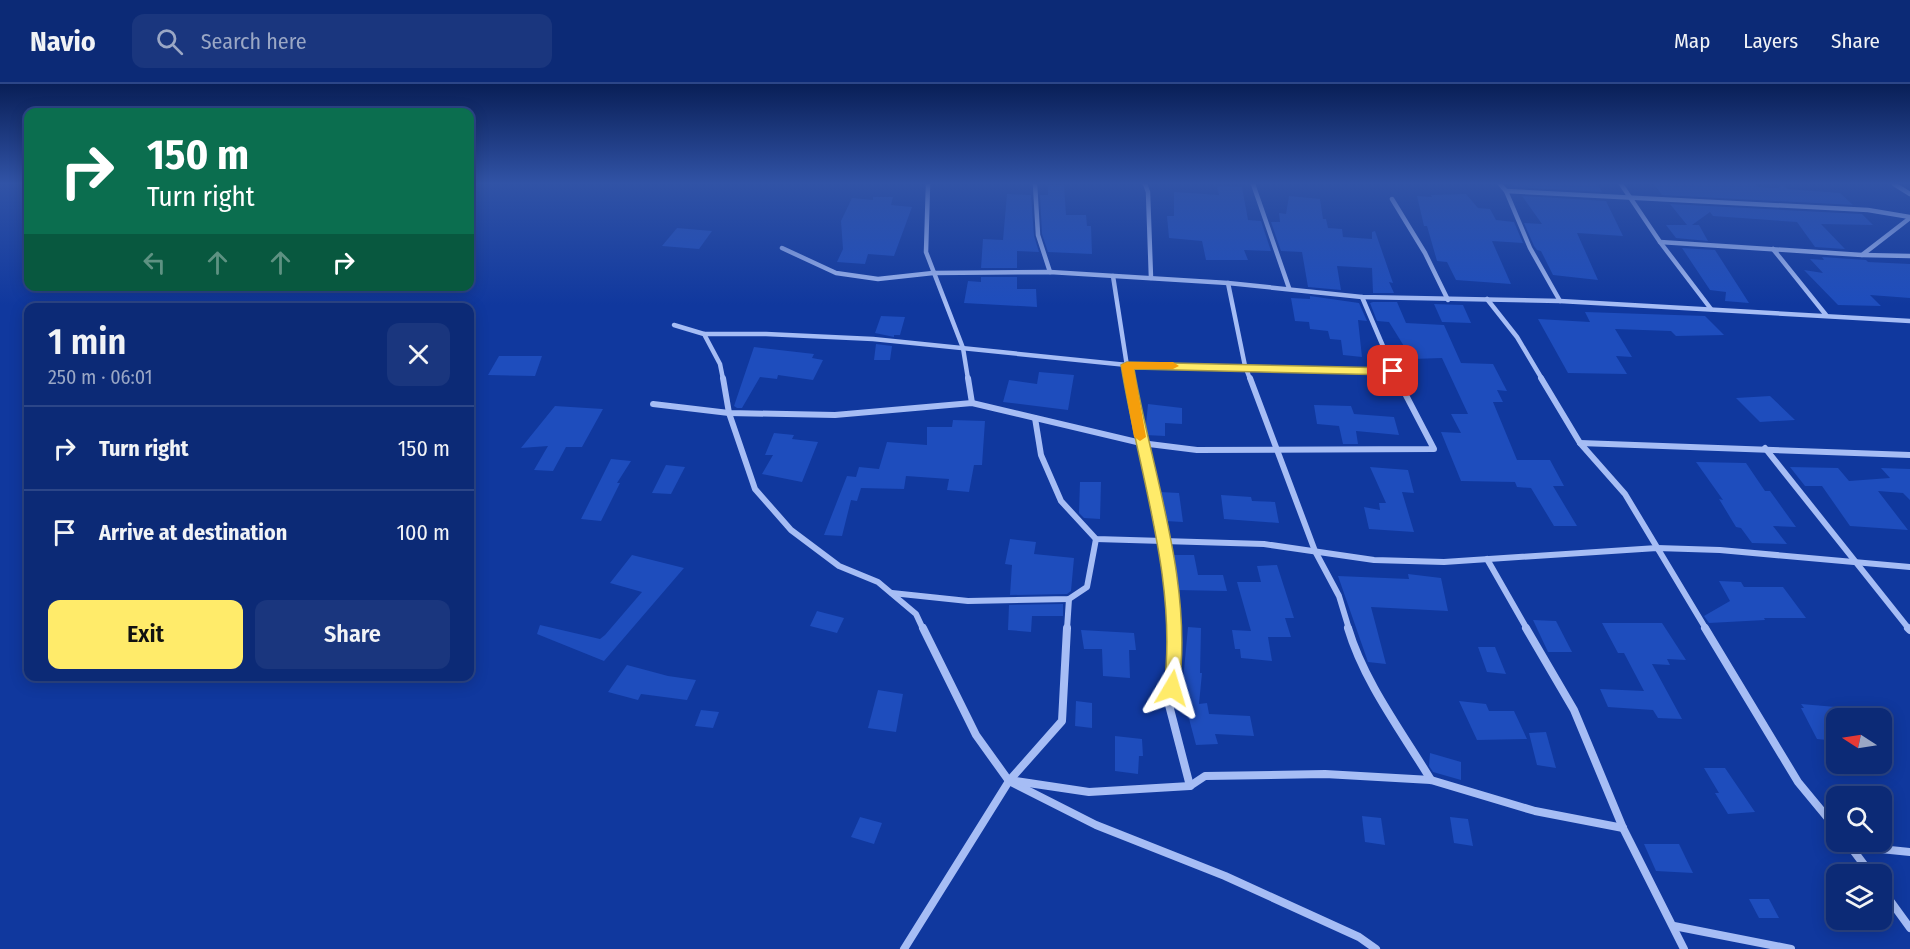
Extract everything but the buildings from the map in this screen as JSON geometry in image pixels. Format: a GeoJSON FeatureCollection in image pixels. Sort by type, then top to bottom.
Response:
{"type":"FeatureCollection","features":[{"type":"Feature","properties":{"kind":"street"},"geometry":{"type":"LineString","coordinates":[[927,224],[926,252],[963,348],[972,403]]}},
{"type":"Feature","properties":{"kind":"street"},"geometry":{"type":"LineString","coordinates":[[1037,224],[1038,235],[1050,272]]}},
{"type":"Feature","properties":{"kind":"street"},"geometry":{"type":"LineString","coordinates":[[1149,224],[1151,278]]}},
{"type":"Feature","properties":{"kind":"street"},"geometry":{"type":"LineString","coordinates":[[1267,224],[1289,288]]}},
{"type":"Feature","properties":{"kind":"street"},"geometry":{"type":"LineString","coordinates":[[1408,224],[1425,253],[1448,300]]}},
{"type":"Feature","properties":{"kind":"street"},"geometry":{"type":"LineString","coordinates":[[1520,224],[1530,248],[1560,301]]}},
{"type":"Feature","properties":{"kind":"street"},"geometry":{"type":"LineString","coordinates":[[1649,224],[1711,309]]}},
{"type":"Feature","properties":{"kind":"street"},"geometry":{"type":"LineString","coordinates":[[1862,255],[1902,224]]}},
{"type":"Feature","properties":{"kind":"street"},"geometry":{"type":"LineString","coordinates":[[1660,242],[1910,256]]}},
{"type":"Feature","properties":{"kind":"street"},"geometry":{"type":"LineString","coordinates":[[782,248],[836,273],[878,279],[933,273],[1050,272],[1228,283],[1362,297],[1560,301],[1910,321]]}},
{"type":"Feature","properties":{"kind":"street"},"geometry":{"type":"LineString","coordinates":[[1773,249],[1826,315]]}},
{"type":"Feature","properties":{"kind":"street"},"geometry":{"type":"LineString","coordinates":[[1113,276],[1141,443],[1155,493],[1174,607],[1176,655],[1169,705],[1190,786]]}},
{"type":"Feature","properties":{"kind":"street"},"geometry":{"type":"LineString","coordinates":[[1228,283],[1245,366],[1315,551],[1339,596],[1352,641],[1377,691],[1431,780]]}},
{"type":"Feature","properties":{"kind":"street"},"geometry":{"type":"LineString","coordinates":[[653,404],[729,413],[835,415],[972,403],[1141,443],[1197,450],[1434,449],[1393,371],[1362,297]]}},
{"type":"Feature","properties":{"kind":"street"},"geometry":{"type":"LineString","coordinates":[[1487,299],[1517,337],[1580,443],[1624,494],[1798,782],[1826,816]]}},
{"type":"Feature","properties":{"kind":"street"},"geometry":{"type":"LineString","coordinates":[[674,326],[704,334],[825,337],[1127,365],[1393,371]]}},
{"type":"Feature","properties":{"kind":"street"},"geometry":{"type":"LineString","coordinates":[[704,334],[720,364],[729,413],[755,489],[783,522],[839,566],[879,582],[916,614],[976,735],[1009,780],[1096,825],[1225,876],[1359,937],[1376,949]]}},
{"type":"Feature","properties":{"kind":"street"},"geometry":{"type":"LineString","coordinates":[[1035,418],[1041,455],[1061,501],[1096,539],[1264,544],[1374,560],[1444,562],[1585,550],[1657,548],[1720,550],[1910,567]]}},
{"type":"Feature","properties":{"kind":"street"},"geometry":{"type":"LineString","coordinates":[[1580,443],[1910,455]]}},
{"type":"Feature","properties":{"kind":"street"},"geometry":{"type":"LineString","coordinates":[[1765,448],[1910,630]]}},
{"type":"Feature","properties":{"kind":"street"},"geometry":{"type":"LineString","coordinates":[[892,593],[968,602],[1069,599],[1087,587],[1096,539]]}},
{"type":"Feature","properties":{"kind":"street"},"geometry":{"type":"LineString","coordinates":[[1487,559],[1574,710],[1623,828],[1684,949]]}},
{"type":"Feature","properties":{"kind":"street"},"geometry":{"type":"LineString","coordinates":[[904,949],[1009,780],[1062,721],[1069,599]]}},
{"type":"Feature","properties":{"kind":"street"},"geometry":{"type":"LineString","coordinates":[[1009,780],[1089,792],[1190,786],[1205,776],[1325,774],[1431,780],[1535,811],[1623,828]]}},
{"type":"Feature","properties":{"kind":"street"},"geometry":{"type":"LineString","coordinates":[[1892,850],[1910,852]]}},
{"type":"Feature","properties":{"kind":"street"},"geometry":{"type":"LineString","coordinates":[[1892,903],[1910,928]]}},
{"type":"Feature","properties":{"kind":"street"},"geometry":{"type":"LineString","coordinates":[[1674,926],[1791,949]]}},
{"type":"Feature","properties":{"kind":"slow traffic"},"geometry":{"type":"LineString","coordinates":[[1140,437],[1127,365],[1173,366]]}},
{"type":"Feature","properties":{"kind":"route"},"geometry":{"type":"LineString","coordinates":[[1172,688],[1176,655],[1174,607],[1155,493],[1141,443],[1127,365],[1393,371]]}}]}
